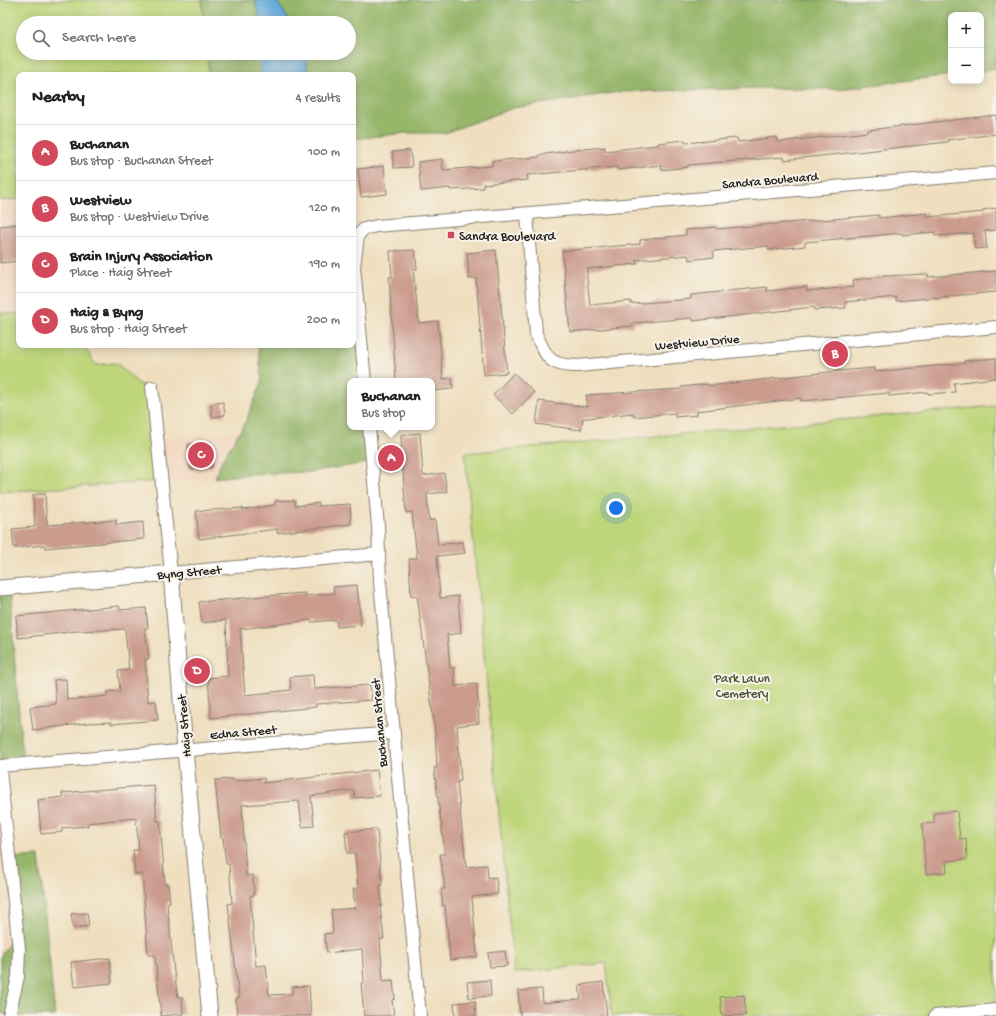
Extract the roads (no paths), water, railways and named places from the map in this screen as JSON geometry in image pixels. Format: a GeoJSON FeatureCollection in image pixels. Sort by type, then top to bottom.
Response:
{"type":"FeatureCollection","features":[{"type":"Feature","properties":{"kind":"street","name":"Sandra Boulevard"},"geometry":{"type":"LineString","coordinates":[[356,251],[358,235],[364,229],[377,226],[527,215],[996,173]]}},
{"type":"Feature","properties":{"kind":"street","name":"Westview Drive"},"geometry":{"type":"LineString","coordinates":[[527,215],[536,334],[550,359],[561,366],[586,365],[996,327]]}},
{"type":"Feature","properties":{"kind":"street","name":"Sandra Boulevard"},"geometry":{"type":"LineString","coordinates":[[356,290],[364,378]]}},
{"type":"Feature","properties":{"kind":"street","name":"Haig Street"},"geometry":{"type":"LineString","coordinates":[[152,387],[171,573],[185,750],[210,1016]]}},
{"type":"Feature","properties":{"kind":"street","name":"Buchanan Street"},"geometry":{"type":"LineString","coordinates":[[369,430],[393,734],[420,1016]]}},
{"type":"Feature","properties":{"kind":"street","name":"Byng Street"},"geometry":{"type":"LineString","coordinates":[[0,588],[379,554]]}},
{"type":"Feature","properties":{"kind":"street","name":"Edna Street"},"geometry":{"type":"LineString","coordinates":[[0,766],[393,734]]}},
{"type":"Feature","properties":{"kind":"street"},"geometry":{"type":"LineString","coordinates":[[0,770],[19,949],[18,977],[9,1016]]}},
{"type":"Feature","properties":{"kind":"street"},"geometry":{"type":"LineString","coordinates":[[943,1016],[996,1010]]}},
{"type":"Feature","properties":{"kind":"water"},"geometry":{"type":"Polygon","coordinates":[[[255,0],[276,0],[286,16],[259,16],[255,0]]]}},
{"type":"Feature","properties":{"kind":"water"},"geometry":{"type":"Polygon","coordinates":[[[259,60],[307,60],[307,72],[261,72],[259,60]]]}},
{"type":"Feature","properties":{"kind":"place","name":"Sandra Boulevard"},"geometry":{"type":"Point","coordinates":[451,235]}},
{"type":"Feature","properties":{"kind":"place","name":"Westview"},"geometry":{"type":"Point","coordinates":[835,354]}},
{"type":"Feature","properties":{"kind":"place","name":"Brain Injury Association"},"geometry":{"type":"Point","coordinates":[201,455]}},
{"type":"Feature","properties":{"kind":"place","name":"Buchanan"},"geometry":{"type":"Point","coordinates":[391,458]}},
{"type":"Feature","properties":{"kind":"place","name":"Haig & Byng"},"geometry":{"type":"Point","coordinates":[197,671]}},
{"type":"Feature","properties":{"kind":"park label","name":"Park Lawn Cemetery"},"geometry":{"type":"Point","coordinates":[742,684]}}]}
